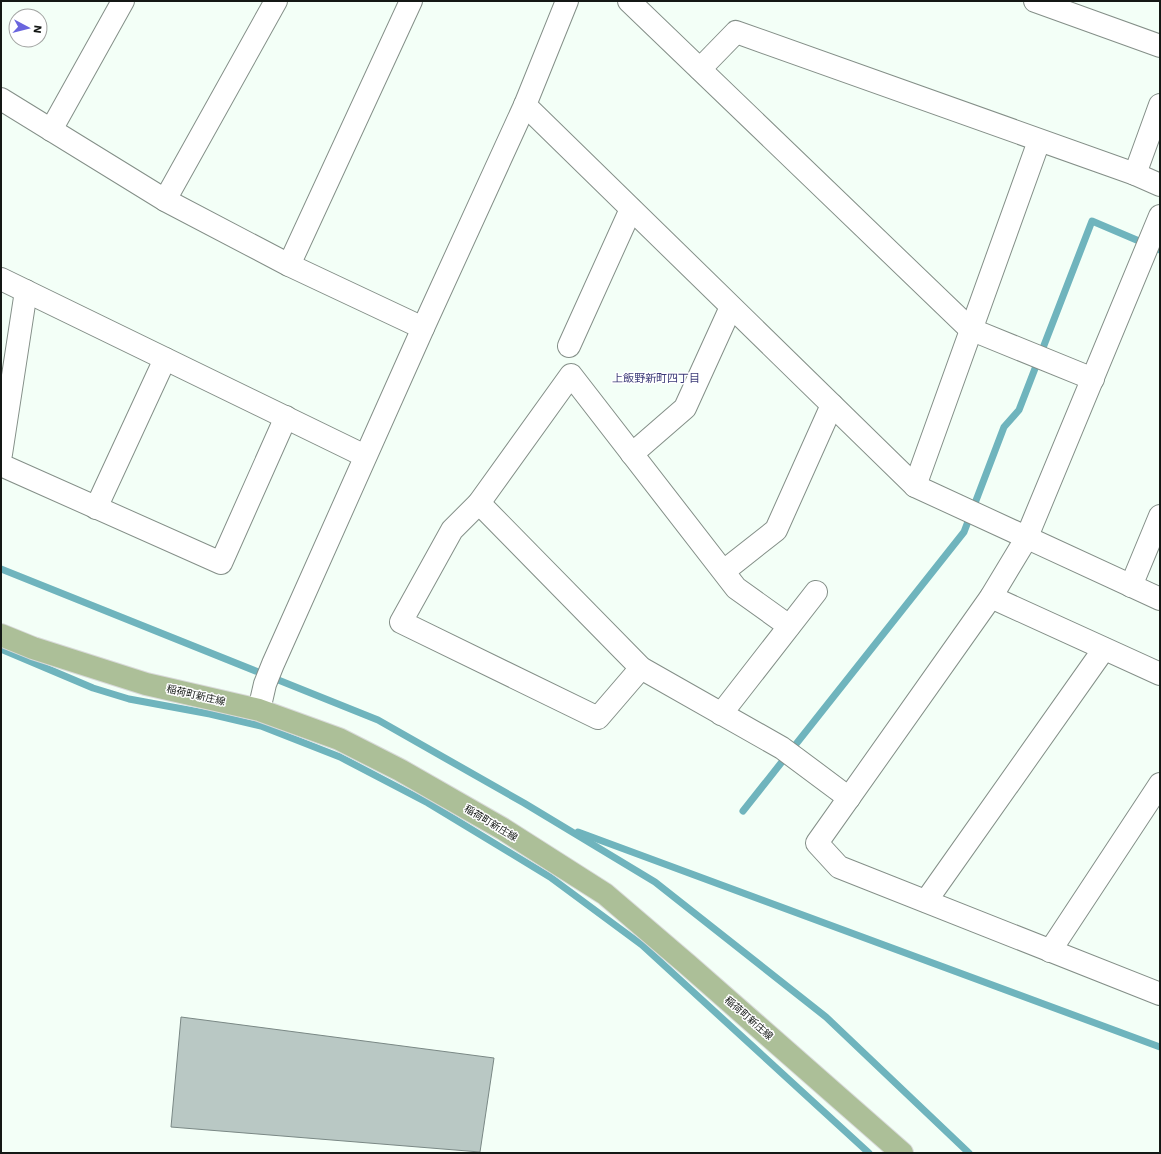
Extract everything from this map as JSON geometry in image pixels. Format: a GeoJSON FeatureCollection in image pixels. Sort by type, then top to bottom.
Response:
{"type":"FeatureCollection","features":[{"type":"Feature","properties":{"kind":"main road","name":"稲荷町新庄線"},"geometry":{"type":"LineString","coordinates":[[1,635],[33,648],[146,684],[259,710],[339,740],[400,770],[503,829],[605,894],[902,1153]]}},
{"type":"Feature","properties":{"kind":"street"},"geometry":{"type":"LineString","coordinates":[[51,130],[123,1]]}},
{"type":"Feature","properties":{"kind":"street"},"geometry":{"type":"LineString","coordinates":[[165,200],[276,1]]}},
{"type":"Feature","properties":{"kind":"street"},"geometry":{"type":"LineString","coordinates":[[289,265],[411,1]]}},
{"type":"Feature","properties":{"kind":"street"},"geometry":{"type":"LineString","coordinates":[[259,710],[265,684],[273,664],[422,328],[525,105],[567,1]]}},
{"type":"Feature","properties":{"kind":"street"},"geometry":{"type":"LineString","coordinates":[[629,1],[970,329],[1093,379]]}},
{"type":"Feature","properties":{"kind":"street"},"geometry":{"type":"LineString","coordinates":[[1035,1],[1160,46]]}},
{"type":"Feature","properties":{"kind":"street"},"geometry":{"type":"LineString","coordinates":[[700,69],[736,32],[1135,174],[1160,185]]}},
{"type":"Feature","properties":{"kind":"street"},"geometry":{"type":"LineString","coordinates":[[1,99],[165,200],[289,265],[422,328]]}},
{"type":"Feature","properties":{"kind":"street"},"geometry":{"type":"LineString","coordinates":[[525,105],[915,486],[1026,539],[1160,599]]}},
{"type":"Feature","properties":{"kind":"street"},"geometry":{"type":"LineString","coordinates":[[1135,174],[1160,105]]}},
{"type":"Feature","properties":{"kind":"street"},"geometry":{"type":"LineString","coordinates":[[915,486],[970,329],[1039,141]]}},
{"type":"Feature","properties":{"kind":"street"},"geometry":{"type":"LineString","coordinates":[[569,346],[631,208]]}},
{"type":"Feature","properties":{"kind":"street"},"geometry":{"type":"LineString","coordinates":[[1160,216],[1026,539],[991,597],[817,843],[840,867],[1160,994]]}},
{"type":"Feature","properties":{"kind":"street"},"geometry":{"type":"LineString","coordinates":[[1,279],[365,456]]}},
{"type":"Feature","properties":{"kind":"street"},"geometry":{"type":"LineString","coordinates":[[1,454],[26,291]]}},
{"type":"Feature","properties":{"kind":"street"},"geometry":{"type":"LineString","coordinates":[[632,454],[685,408],[731,307]]}},
{"type":"Feature","properties":{"kind":"street"},"geometry":{"type":"LineString","coordinates":[[96,508],[165,359]]}},
{"type":"Feature","properties":{"kind":"street"},"geometry":{"type":"LineString","coordinates":[[640,668],[598,718],[401,622],[452,530],[479,503],[571,376],[736,588],[789,626]]}},
{"type":"Feature","properties":{"kind":"street"},"geometry":{"type":"LineString","coordinates":[[724,571],[776,530],[832,405]]}},
{"type":"Feature","properties":{"kind":"street"},"geometry":{"type":"LineString","coordinates":[[1,465],[221,563],[286,417]]}},
{"type":"Feature","properties":{"kind":"street"},"geometry":{"type":"LineString","coordinates":[[479,503],[640,668],[782,748],[849,798]]}},
{"type":"Feature","properties":{"kind":"street"},"geometry":{"type":"LineString","coordinates":[[1131,586],[1160,516]]}},
{"type":"Feature","properties":{"kind":"street"},"geometry":{"type":"LineString","coordinates":[[721,714],[816,592]]}},
{"type":"Feature","properties":{"kind":"street"},"geometry":{"type":"LineString","coordinates":[[991,597],[1160,674]]}},
{"type":"Feature","properties":{"kind":"street"},"geometry":{"type":"LineString","coordinates":[[926,901],[1104,649]]}},
{"type":"Feature","properties":{"kind":"street"},"geometry":{"type":"LineString","coordinates":[[1050,951],[1160,784]]}},
{"type":"Feature","properties":{"kind":"building"},"geometry":{"type":"Polygon","coordinates":[[[181,1017],[494,1058],[480,1152],[171,1127],[181,1017]]]}},
{"type":"Feature","properties":{"kind":"waterway"},"geometry":{"type":"LineString","coordinates":[[743,811],[964,532],[1004,427],[1019,410],[1092,221],[1160,250]]}},
{"type":"Feature","properties":{"kind":"waterway"},"geometry":{"type":"LineString","coordinates":[[1,569],[378,720],[524,803],[655,882],[826,1017],[969,1153]]}},
{"type":"Feature","properties":{"kind":"waterway"},"geometry":{"type":"LineString","coordinates":[[1,649],[93,688],[129,699],[210,714],[261,726],[340,757],[428,803],[550,877],[642,945],[869,1153]]}},
{"type":"Feature","properties":{"kind":"waterway"},"geometry":{"type":"LineString","coordinates":[[578,832],[1160,1047]]}},
{"type":"Feature","properties":{"kind":"district","name":"上飯野新町四丁目"},"geometry":{"type":"Point","coordinates":[656,378]}}]}
